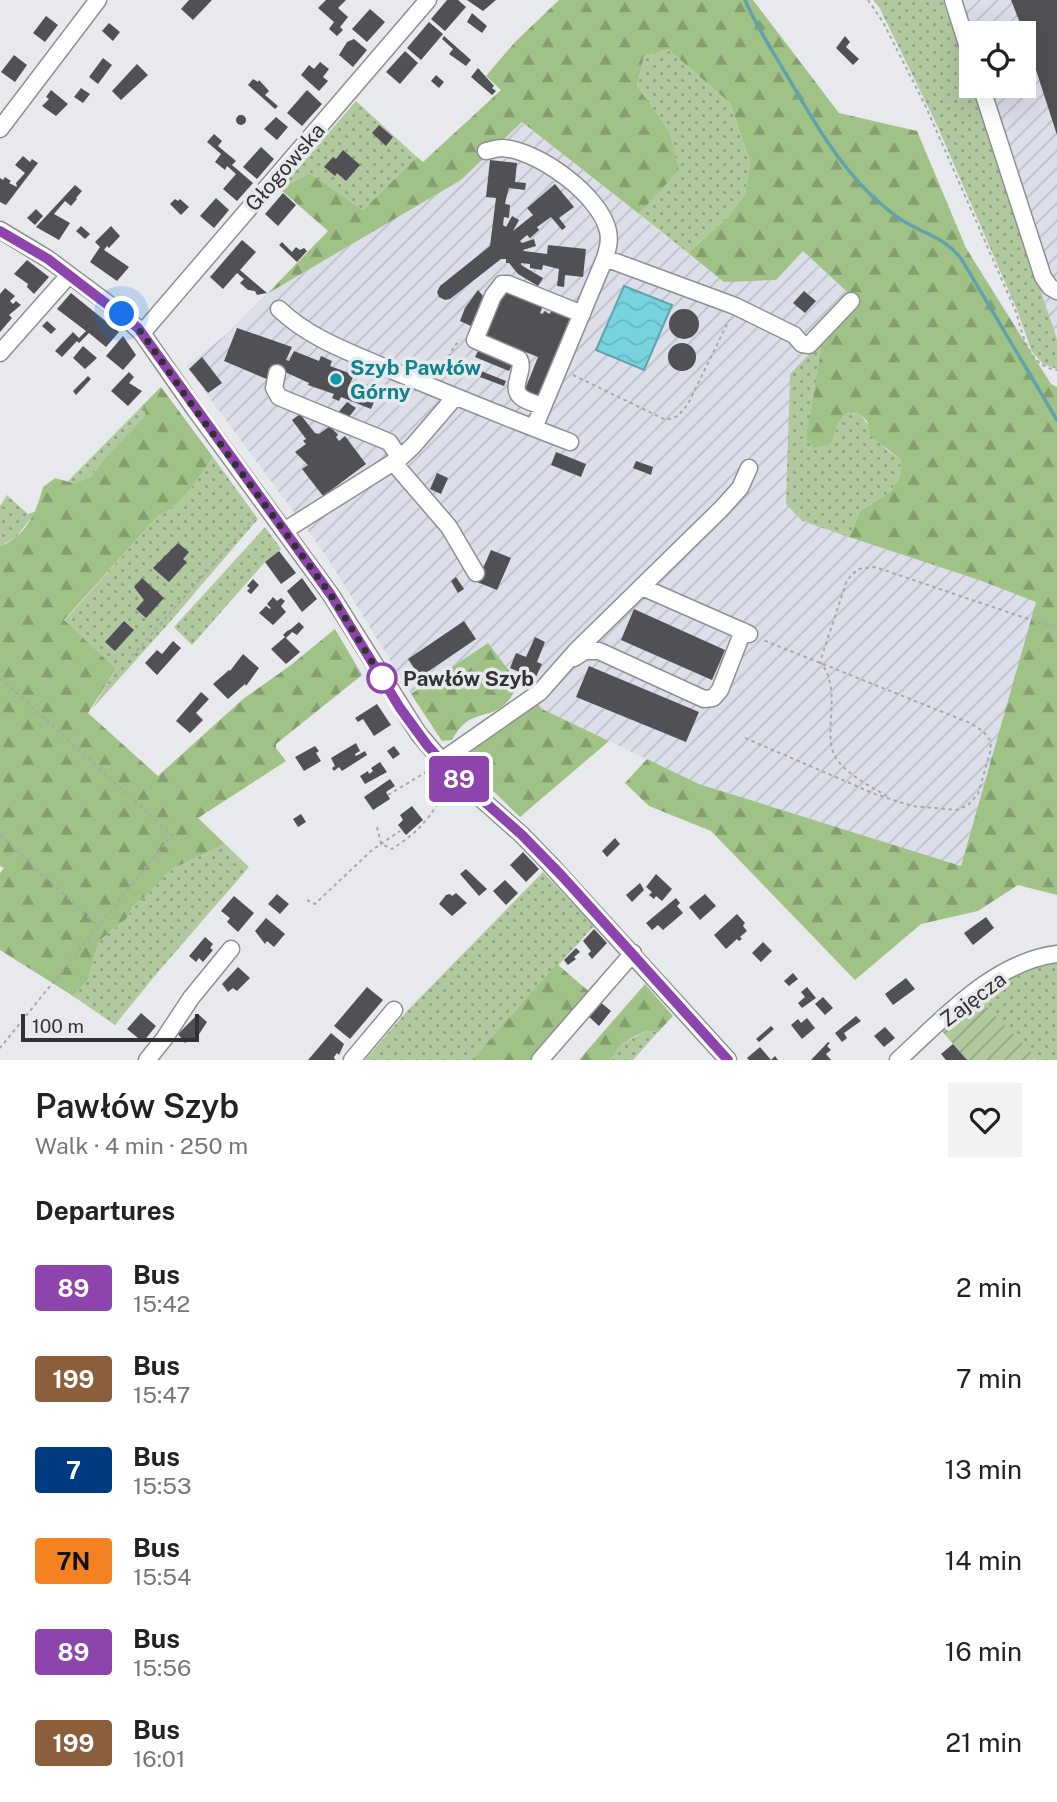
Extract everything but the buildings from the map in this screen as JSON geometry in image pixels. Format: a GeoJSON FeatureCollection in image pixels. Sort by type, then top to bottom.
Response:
{"type":"FeatureCollection","features":[{"type":"Feature","properties":{"kind":"street"},"geometry":{"type":"LineString","coordinates":[[0,130],[98,0]]}},
{"type":"Feature","properties":{"kind":"street","name":"Głogowska"},"geometry":{"type":"LineString","coordinates":[[142,333],[428,0]]}},
{"type":"Feature","properties":{"kind":"street"},"geometry":{"type":"LineString","coordinates":[[953,0],[960,21]]}},
{"type":"Feature","properties":{"kind":"street"},"geometry":{"type":"LineString","coordinates":[[985,98],[1043,277],[1050,287],[1057,291]]}},
{"type":"Feature","properties":{"kind":"street"},"geometry":{"type":"LineString","coordinates":[[486,151],[500,148],[524,154],[565,176],[593,202],[608,230],[606,258],[534,428]]}},
{"type":"Feature","properties":{"kind":"street"},"geometry":{"type":"LineString","coordinates":[[0,230],[26,244],[69,275],[122,314],[142,333],[331,595],[400,708],[439,764],[549,863],[728,1060]]}},
{"type":"Feature","properties":{"kind":"street"},"geometry":{"type":"LineString","coordinates":[[606,258],[735,306],[794,335],[802,344],[809,345],[851,301]]}},
{"type":"Feature","properties":{"kind":"street"},"geometry":{"type":"LineString","coordinates":[[0,353],[69,275]]}},
{"type":"Feature","properties":{"kind":"street"},"geometry":{"type":"LineString","coordinates":[[543,407],[518,393],[516,386],[522,367],[519,359],[475,340],[493,296],[502,284],[508,284],[582,314]]}},
{"type":"Feature","properties":{"kind":"street"},"geometry":{"type":"LineString","coordinates":[[279,309],[302,328],[320,338],[455,397],[570,442]]}},
{"type":"Feature","properties":{"kind":"street"},"geometry":{"type":"LineString","coordinates":[[277,373],[274,388],[279,397],[389,442],[397,460],[449,527],[476,573]]}},
{"type":"Feature","properties":{"kind":"street"},"geometry":{"type":"LineString","coordinates":[[284,531],[397,460],[414,446],[455,397]]}},
{"type":"Feature","properties":{"kind":"street"},"geometry":{"type":"LineString","coordinates":[[439,764],[540,692],[721,509],[740,488],[750,468]]}},
{"type":"Feature","properties":{"kind":"street"},"geometry":{"type":"LineString","coordinates":[[567,662],[585,651],[598,652],[704,699],[713,698],[720,690],[746,633],[642,587]]}},
{"type":"Feature","properties":{"kind":"street"},"geometry":{"type":"LineString","coordinates":[[147,1060],[203,981],[231,949]]}},
{"type":"Feature","properties":{"kind":"street"},"geometry":{"type":"LineString","coordinates":[[540,1060],[633,953]]}},
{"type":"Feature","properties":{"kind":"street","name":"Zajęcza"},"geometry":{"type":"LineString","coordinates":[[898,1060],[981,988],[1032,960],[1057,954]]}},
{"type":"Feature","properties":{"kind":"street"},"geometry":{"type":"LineString","coordinates":[[352,1060],[394,1010]]}},
{"type":"Feature","properties":{"kind":"path"},"geometry":{"type":"LineString","coordinates":[[868,0],[883,22],[926,107],[1016,312],[1026,345],[1040,365],[1057,370]]}},
{"type":"Feature","properties":{"kind":"path"},"geometry":{"type":"LineString","coordinates":[[559,369],[666,420],[678,416],[688,404],[735,306]]}},
{"type":"Feature","properties":{"kind":"path"},"geometry":{"type":"LineString","coordinates":[[434,375],[441,370],[449,352],[458,342],[469,338],[475,340]]}},
{"type":"Feature","properties":{"kind":"path"},"geometry":{"type":"LineString","coordinates":[[132,656],[243,530],[267,508]]}},
{"type":"Feature","properties":{"kind":"path"},"geometry":{"type":"LineString","coordinates":[[893,800],[871,787],[838,761],[832,750],[830,679],[820,662],[848,580],[858,569],[875,567],[1043,624],[1057,626]]}},
{"type":"Feature","properties":{"kind":"path"},"geometry":{"type":"LineString","coordinates":[[745,738],[893,800],[939,810],[957,810],[968,805],[978,794],[992,749],[990,740],[983,731],[970,723],[746,633]]}},
{"type":"Feature","properties":{"kind":"path"},"geometry":{"type":"LineString","coordinates":[[0,678],[172,835],[0,1048]]}},
{"type":"Feature","properties":{"kind":"path"},"geometry":{"type":"LineString","coordinates":[[388,795],[426,772],[428,775],[439,764]]}},
{"type":"Feature","properties":{"kind":"path"},"geometry":{"type":"LineString","coordinates":[[381,844],[392,849],[421,827],[437,801],[453,786]]}},
{"type":"Feature","properties":{"kind":"path"},"geometry":{"type":"LineString","coordinates":[[377,827],[381,844]]}},
{"type":"Feature","properties":{"kind":"path"},"geometry":{"type":"LineString","coordinates":[[307,901],[315,904],[372,850],[400,831]]}},
{"type":"Feature","properties":{"kind":"path"},"geometry":{"type":"LineString","coordinates":[[0,835],[99,926]]}},
{"type":"Feature","properties":{"kind":"shaded area"},"geometry":{"type":"Polygon","coordinates":[[[943,0],[1057,0],[1057,339],[976,98],[1036,98],[1036,21],[959,21],[959,48],[943,0]]]}},
{"type":"Feature","properties":{"kind":"shaded area"},"geometry":{"type":"Polygon","coordinates":[[[522,122],[724,282],[803,251],[859,304],[790,374],[787,504],[802,521],[1037,602],[961,866],[699,784],[542,709],[510,675],[488,643],[411,694],[325,554],[186,366],[227,334],[267,294],[461,180],[522,122]]]}},
{"type":"Feature","properties":{"kind":"green space"},"geometry":{"type":"Polygon","coordinates":[[[559,0],[753,0],[839,113],[917,131],[966,248],[1051,384],[1057,387],[1057,895],[1018,885],[978,911],[921,924],[855,980],[711,831],[649,806],[625,783],[647,759],[699,784],[961,866],[1036,602],[849,537],[860,511],[890,492],[900,476],[901,460],[870,435],[867,421],[858,412],[846,413],[838,424],[831,444],[814,448],[806,439],[823,340],[859,303],[803,251],[776,280],[724,282],[688,253],[728,217],[745,194],[750,162],[730,103],[668,49],[644,56],[637,86],[669,132],[679,170],[639,214],[522,122],[461,180],[267,294],[328,231],[280,189],[310,173],[363,210],[417,157],[423,162],[501,90],[486,76],[515,42],[559,0]]]}},
{"type":"Feature","properties":{"kind":"green space"},"geometry":{"type":"Polygon","coordinates":[[[873,0],[943,0],[959,48],[959,98],[976,98],[1057,339],[1057,369],[1043,364],[1032,352],[1017,310],[936,123],[879,7],[873,0]]]}},
{"type":"Feature","properties":{"kind":"green space"},"geometry":{"type":"Polygon","coordinates":[[[668,49],[730,103],[750,162],[745,194],[728,217],[688,253],[639,214],[679,169],[637,86],[644,56],[668,49]]]}},
{"type":"Feature","properties":{"kind":"green space"},"geometry":{"type":"Polygon","coordinates":[[[356,101],[417,157],[363,210],[310,173],[280,189],[356,101]]]}},
{"type":"Feature","properties":{"kind":"green space"},"geometry":{"type":"Polygon","coordinates":[[[823,340],[831,444],[838,424],[846,413],[858,411],[886,449],[901,460],[900,476],[890,492],[860,511],[849,537],[802,521],[786,504],[790,374],[823,340]]]}},
{"type":"Feature","properties":{"kind":"green space"},"geometry":{"type":"Polygon","coordinates":[[[161,387],[213,457],[175,506],[158,516],[64,620],[116,669],[88,713],[158,776],[243,699],[335,629],[362,675],[276,744],[286,761],[198,818],[225,844],[172,869],[134,905],[127,918],[99,941],[88,980],[73,996],[0,950],[0,873],[4,868],[0,866],[0,546],[17,536],[29,522],[43,487],[55,478],[73,483],[91,477],[104,459],[146,416],[143,405],[161,387]]]}},
{"type":"Feature","properties":{"kind":"green space"},"geometry":{"type":"Polygon","coordinates":[[[143,405],[147,416],[104,459],[91,477],[73,483],[68,481],[143,405]]]}},
{"type":"Feature","properties":{"kind":"green space"},"geometry":{"type":"Polygon","coordinates":[[[213,457],[258,519],[92,709],[116,669],[64,621],[158,516],[175,506],[213,457]]]}},
{"type":"Feature","properties":{"kind":"green space"},"geometry":{"type":"Polygon","coordinates":[[[7,495],[28,514],[37,511],[15,538],[0,546],[0,506],[7,495]]]}},
{"type":"Feature","properties":{"kind":"green space"},"geometry":{"type":"Polygon","coordinates":[[[265,527],[281,549],[265,562],[192,645],[174,627],[265,527]]]}},
{"type":"Feature","properties":{"kind":"green space"},"geometry":{"type":"Polygon","coordinates":[[[488,643],[519,684],[510,699],[499,709],[472,719],[465,723],[452,740],[442,741],[411,694],[488,643]]]}},
{"type":"Feature","properties":{"kind":"green space"},"geometry":{"type":"Polygon","coordinates":[[[537,703],[542,709],[609,741],[520,817],[461,760],[462,755],[537,703]]]}},
{"type":"Feature","properties":{"kind":"green space"},"geometry":{"type":"Polygon","coordinates":[[[225,844],[249,867],[115,1025],[73,996],[88,980],[99,941],[127,918],[134,905],[172,869],[225,844]]]}},
{"type":"Feature","properties":{"kind":"green space"},"geometry":{"type":"Polygon","coordinates":[[[543,872],[594,926],[472,1060],[365,1060],[407,1011],[543,872]]]}},
{"type":"Feature","properties":{"kind":"green space"},"geometry":{"type":"Polygon","coordinates":[[[1057,961],[1057,1060],[1035,1060],[977,997],[1024,970],[1057,961]]]}},
{"type":"Feature","properties":{"kind":"green space"},"geometry":{"type":"Polygon","coordinates":[[[557,964],[592,994],[532,1060],[472,1060],[557,964]]]}},
{"type":"Feature","properties":{"kind":"green space"},"geometry":{"type":"Polygon","coordinates":[[[645,984],[673,1016],[658,1032],[646,1031],[622,1044],[610,1060],[579,1060],[645,984]]]}},
{"type":"Feature","properties":{"kind":"green space"},"geometry":{"type":"Polygon","coordinates":[[[977,997],[1036,1057],[1033,1060],[967,1060],[940,1029],[977,997]]]}},
{"type":"Feature","properties":{"kind":"green space"},"geometry":{"type":"Polygon","coordinates":[[[646,1031],[658,1032],[633,1060],[610,1060],[622,1044],[646,1031]]]}},
{"type":"Feature","properties":{"kind":"water"},"geometry":{"type":"Polygon","coordinates":[[[624,286],[672,305],[644,370],[596,350],[624,286]]]}},
{"type":"Feature","properties":{"kind":"waterway"},"geometry":{"type":"LineString","coordinates":[[745,0],[759,29],[805,106],[847,168],[892,214],[943,242],[962,260],[1057,420]]}},
{"type":"Feature","properties":{"kind":"bus line","name":"89"},"geometry":{"type":"LineString","coordinates":[[0,231],[48,259],[138,328],[331,595],[400,708],[427,745],[451,772],[522,835],[562,876],[728,1060]]}},
{"type":"Feature","properties":{"kind":"place","name":"Szyb Pawłów Górny"},"geometry":{"type":"Point","coordinates":[336,379]}},
{"type":"Feature","properties":{"kind":"place","name":"Pawłów Szyb"},"geometry":{"type":"Point","coordinates":[382,678]}},
{"type":"Feature","properties":{"kind":"route"},"geometry":{"type":"LineString","coordinates":[[122,314],[142,333],[331,595],[382,678]]}}]}
